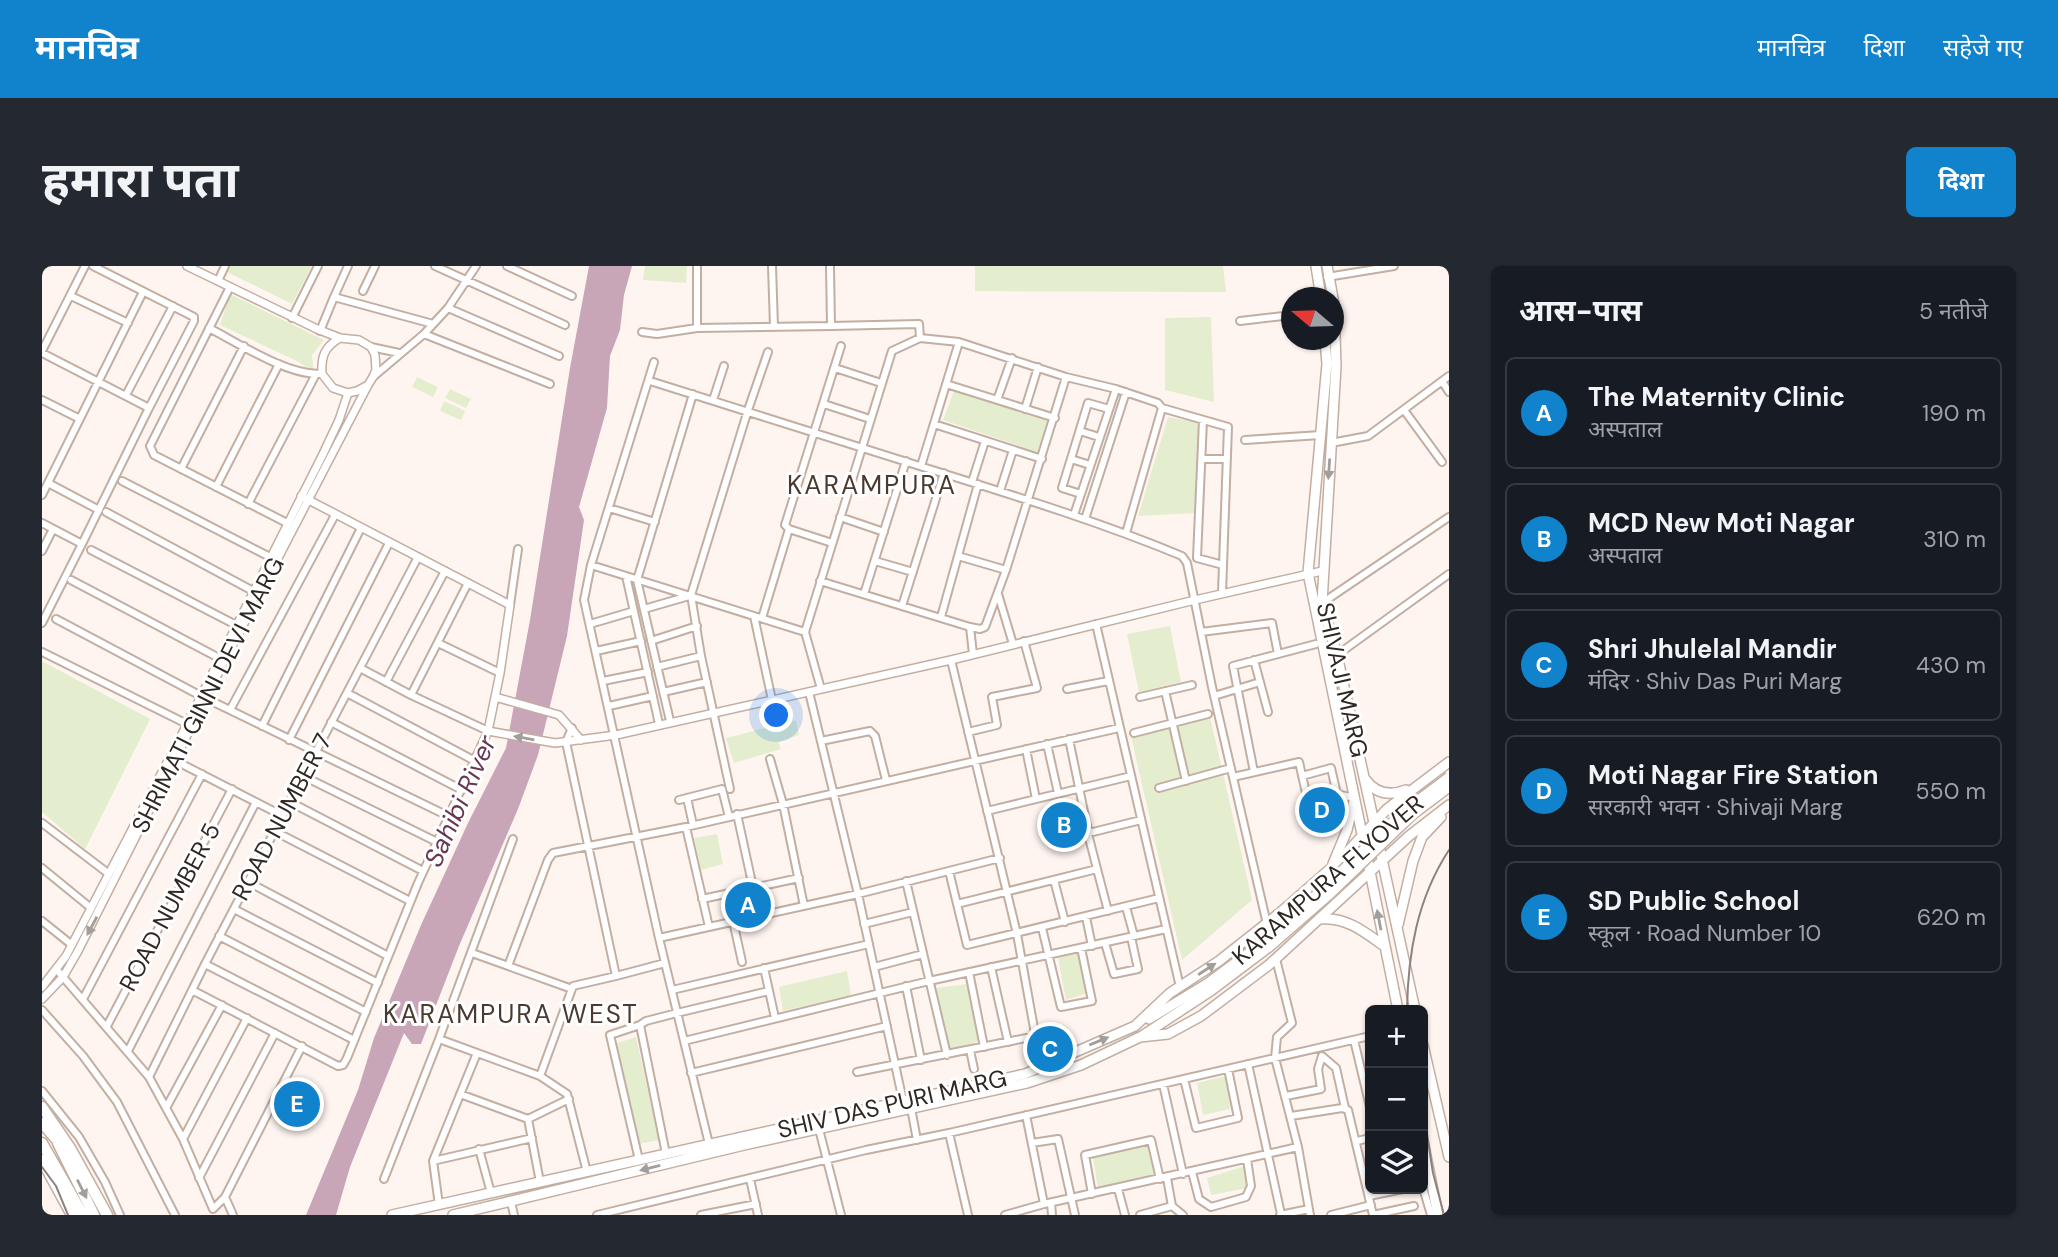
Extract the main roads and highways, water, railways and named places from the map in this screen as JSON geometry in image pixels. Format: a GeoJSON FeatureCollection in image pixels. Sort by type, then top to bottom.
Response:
{"type":"FeatureCollection","features":[{"type":"Feature","properties":{"kind":"main road"},"geometry":{"type":"LineString","coordinates":[[1316,266],[1319,287]]}},
{"type":"Feature","properties":{"kind":"main road"},"geometry":{"type":"LineString","coordinates":[[1327,266],[1331,287]]}},
{"type":"Feature","properties":{"kind":"main road","name":"SHIVAJI MARG"},"geometry":{"type":"LineString","coordinates":[[1326,350],[1327,364],[1308,573],[1397,1005]]}},
{"type":"Feature","properties":{"kind":"main road","name":"SHIVAJI MARG"},"geometry":{"type":"LineString","coordinates":[[1335,350],[1322,603],[1337,656],[1414,1005]]}},
{"type":"Feature","properties":{"kind":"main road","name":"SHIV DAS PURI MARG"},"geometry":{"type":"LineString","coordinates":[[453,1215],[819,1129],[1026,1074],[1135,1026],[1180,987],[1219,961],[1281,912],[1331,868],[1387,808],[1449,762]]}},
{"type":"Feature","properties":{"kind":"main road"},"geometry":{"type":"LineString","coordinates":[[1431,775],[1424,786],[1426,798],[1436,806],[1449,806]]}},
{"type":"Feature","properties":{"kind":"main road"},"geometry":{"type":"LineString","coordinates":[[1363,776],[1375,790],[1386,794],[1399,793],[1414,787]]}},
{"type":"Feature","properties":{"kind":"main road","name":"KARAMPURA FLYOVER"},"geometry":{"type":"LineString","coordinates":[[1135,1026],[1266,945],[1405,810],[1449,777]]}},
{"type":"Feature","properties":{"kind":"main road","name":"KARAMPURA FLYOVER"},"geometry":{"type":"LineString","coordinates":[[1140,1037],[1212,990],[1331,893],[1412,815],[1449,787]]}},
{"type":"Feature","properties":{"kind":"main road"},"geometry":{"type":"LineString","coordinates":[[1331,868],[1347,830],[1354,797]]}},
{"type":"Feature","properties":{"kind":"main road"},"geometry":{"type":"LineString","coordinates":[[1397,930],[1413,861],[1422,837],[1449,806]]}},
{"type":"Feature","properties":{"kind":"main road","name":"SHIV DAS PURI MARG"},"geometry":{"type":"LineString","coordinates":[[392,1215],[709,1144],[1027,1083],[1081,1065],[1140,1037],[1168,1034],[1201,1016],[1276,959],[1409,836],[1449,806]]}},
{"type":"Feature","properties":{"kind":"main road"},"geometry":{"type":"LineString","coordinates":[[1281,912],[1299,938]]}},
{"type":"Feature","properties":{"kind":"main road"},"geometry":{"type":"LineString","coordinates":[[1320,919],[1330,918],[1345,922],[1384,946]]}},
{"type":"Feature","properties":{"kind":"main road"},"geometry":{"type":"LineString","coordinates":[[1428,1067],[1449,1157]]}},
{"type":"Feature","properties":{"kind":"main road"},"geometry":{"type":"LineString","coordinates":[[42,1107],[86,1174],[107,1215]]}},
{"type":"Feature","properties":{"kind":"main road"},"geometry":{"type":"LineString","coordinates":[[43,1125],[86,1174]]}},
{"type":"Feature","properties":{"kind":"main road"},"geometry":{"type":"LineString","coordinates":[[58,1143],[94,1215]]}},
{"type":"Feature","properties":{"kind":"main road"},"geometry":{"type":"LineString","coordinates":[[43,1151],[57,1169],[83,1215]]}},
{"type":"Feature","properties":{"kind":"main road"},"geometry":{"type":"LineString","coordinates":[[43,1151],[72,1215]]}},
{"type":"Feature","properties":{"kind":"main road"},"geometry":{"type":"LineString","coordinates":[[1428,1166],[1438,1215]]}},
{"type":"Feature","properties":{"kind":"railway"},"geometry":{"type":"LineString","coordinates":[[1407,1005],[1409,968],[1416,927],[1429,888],[1449,850]]}},
{"type":"Feature","properties":{"kind":"railway"},"geometry":{"type":"LineString","coordinates":[[1427,1131],[1433,1173],[1444,1215]]}},
{"type":"Feature","properties":{"kind":"railway"},"geometry":{"type":"LineString","coordinates":[[42,1167],[56,1186],[68,1215]]}},
{"type":"Feature","properties":{"kind":"place","name":"Moti Nagar Fire Station"},"geometry":{"type":"Point","coordinates":[1322,810]}},
{"type":"Feature","properties":{"kind":"place","name":"MCD New Moti Nagar"},"geometry":{"type":"Point","coordinates":[1064,825]}},
{"type":"Feature","properties":{"kind":"place","name":"The Maternity Clinic"},"geometry":{"type":"Point","coordinates":[748,905]}},
{"type":"Feature","properties":{"kind":"place","name":"Shri Jhulelal Mandir"},"geometry":{"type":"Point","coordinates":[1050,1049]}},
{"type":"Feature","properties":{"kind":"place","name":"SD Public School"},"geometry":{"type":"Point","coordinates":[297,1104]}},
{"type":"Feature","properties":{"kind":"district","name":"KARAMPURA"},"geometry":{"type":"Point","coordinates":[872,485]}},
{"type":"Feature","properties":{"kind":"district","name":"KARAMPURA WEST"},"geometry":{"type":"Point","coordinates":[511,1014]}},
{"type":"Feature","properties":{"kind":"water label","name":"Sahibi River"},"geometry":{"type":"Point","coordinates":[460,801]}}]}
